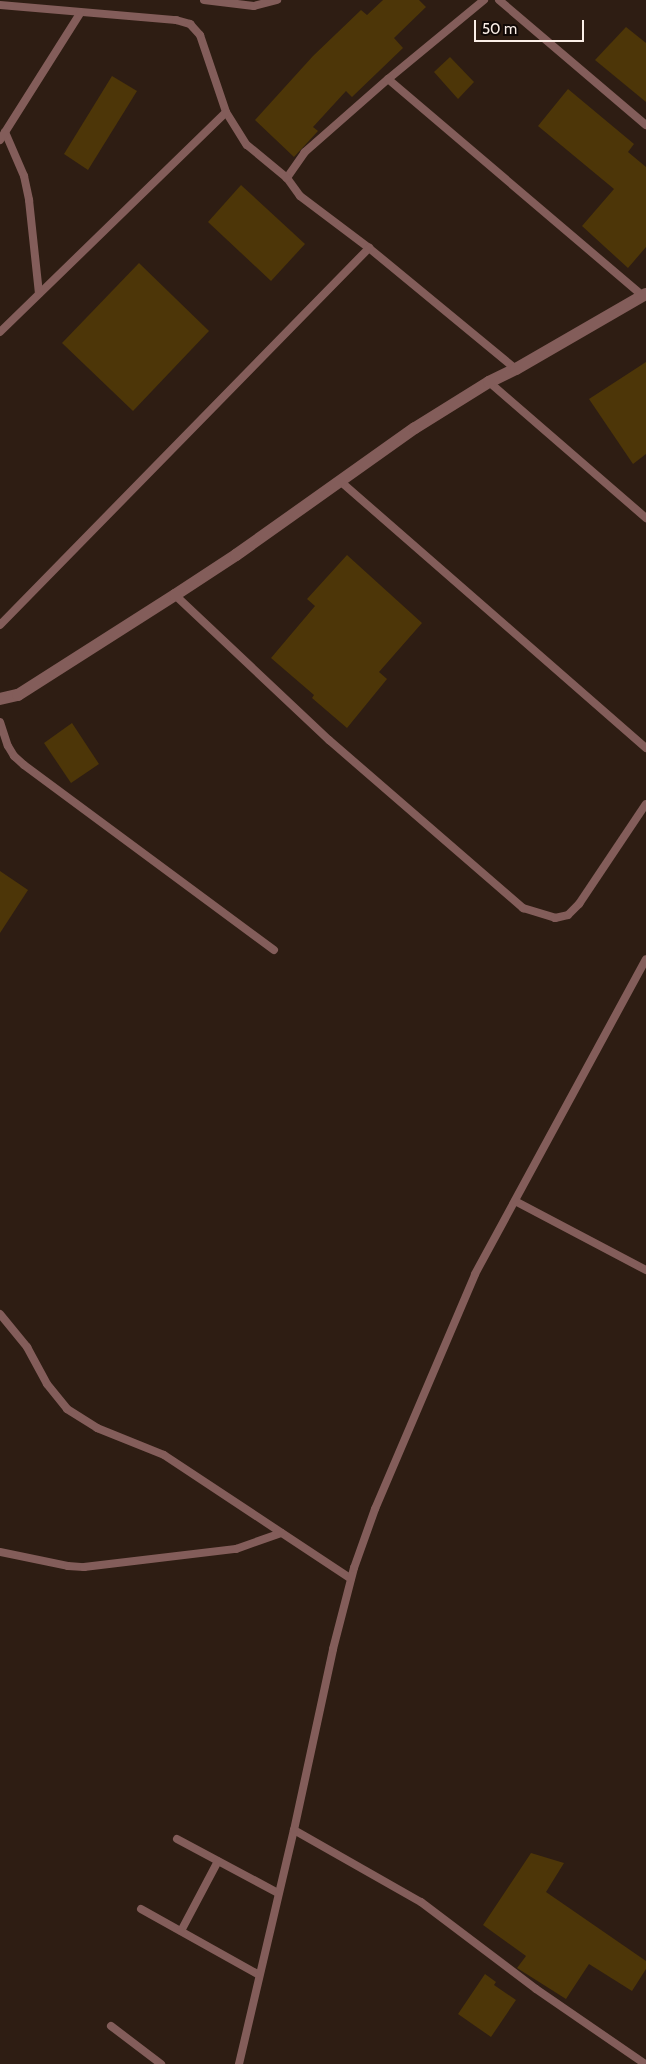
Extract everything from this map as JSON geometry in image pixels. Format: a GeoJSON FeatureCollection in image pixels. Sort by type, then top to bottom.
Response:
{"type":"FeatureCollection","features":[{"type":"Feature","properties":{"kind":"street"},"geometry":{"type":"LineString","coordinates":[[0,699],[18,695],[175,595],[415,428],[489,382],[516,369],[645,295]]}},
{"type":"Feature","properties":{"kind":"lane"},"geometry":{"type":"LineString","coordinates":[[204,0],[254,6],[277,0]]}},
{"type":"Feature","properties":{"kind":"lane"},"geometry":{"type":"LineString","coordinates":[[287,178],[305,152],[388,79],[484,0]]}},
{"type":"Feature","properties":{"kind":"lane"},"geometry":{"type":"LineString","coordinates":[[499,0],[646,125]]}},
{"type":"Feature","properties":{"kind":"lane"},"geometry":{"type":"LineString","coordinates":[[0,5],[176,20],[190,24],[200,35],[226,112],[247,145],[287,178],[300,196],[369,248],[516,369]]}},
{"type":"Feature","properties":{"kind":"lane"},"geometry":{"type":"LineString","coordinates":[[0,140],[81,12]]}},
{"type":"Feature","properties":{"kind":"lane"},"geometry":{"type":"LineString","coordinates":[[388,79],[645,295]]}},
{"type":"Feature","properties":{"kind":"lane"},"geometry":{"type":"LineString","coordinates":[[0,332],[226,112]]}},
{"type":"Feature","properties":{"kind":"lane"},"geometry":{"type":"LineString","coordinates":[[5,132],[24,176],[30,200],[39,293]]}},
{"type":"Feature","properties":{"kind":"lane"},"geometry":{"type":"LineString","coordinates":[[0,625],[369,248]]}},
{"type":"Feature","properties":{"kind":"lane"},"geometry":{"type":"LineString","coordinates":[[489,382],[646,518]]}},
{"type":"Feature","properties":{"kind":"lane"},"geometry":{"type":"LineString","coordinates":[[340,481],[646,748]]}},
{"type":"Feature","properties":{"kind":"lane"},"geometry":{"type":"LineString","coordinates":[[175,595],[329,740],[523,908],[555,918],[568,915],[579,904],[646,804]]}},
{"type":"Feature","properties":{"kind":"lane"},"geometry":{"type":"LineString","coordinates":[[0,722],[8,746],[14,756],[24,765],[274,950]]}},
{"type":"Feature","properties":{"kind":"lane"},"geometry":{"type":"LineString","coordinates":[[239,2064],[294,1830],[333,1649],[351,1579],[375,1509],[475,1274],[646,959]]}},
{"type":"Feature","properties":{"kind":"lane"},"geometry":{"type":"LineString","coordinates":[[515,1201],[646,1270]]}},
{"type":"Feature","properties":{"kind":"lane"},"geometry":{"type":"LineString","coordinates":[[0,1314],[27,1347],[52,1391],[67,1409],[97,1428],[164,1455],[351,1579]]}},
{"type":"Feature","properties":{"kind":"lane"},"geometry":{"type":"LineString","coordinates":[[0,1552],[68,1566],[84,1567],[236,1549],[281,1533]]}},
{"type":"Feature","properties":{"kind":"lane"},"geometry":{"type":"LineString","coordinates":[[294,1830],[421,1902],[536,1989],[645,2064]]}},
{"type":"Feature","properties":{"kind":"lane"},"geometry":{"type":"LineString","coordinates":[[177,1839],[278,1893]]}},
{"type":"Feature","properties":{"kind":"lane"},"geometry":{"type":"LineString","coordinates":[[181,1931],[218,1861]]}},
{"type":"Feature","properties":{"kind":"lane"},"geometry":{"type":"LineString","coordinates":[[141,1909],[259,1975]]}},
{"type":"Feature","properties":{"kind":"lane"},"geometry":{"type":"LineString","coordinates":[[111,2026],[161,2064]]}},
{"type":"Feature","properties":{"kind":"building"},"geometry":{"type":"Polygon","coordinates":[[[383,0],[419,0],[426,7],[394,38],[403,48],[352,97],[346,91],[313,127],[318,131],[294,157],[255,120],[313,56],[361,10],[367,15],[383,0]]]}},
{"type":"Feature","properties":{"kind":"building"},"geometry":{"type":"Polygon","coordinates":[[[626,27],[646,43],[646,102],[595,60],[626,27]]]}},
{"type":"Feature","properties":{"kind":"building"},"geometry":{"type":"Polygon","coordinates":[[[450,57],[474,82],[458,99],[434,72],[450,57]]]}},
{"type":"Feature","properties":{"kind":"building"},"geometry":{"type":"Polygon","coordinates":[[[112,76],[137,91],[88,170],[64,154],[112,76]]]}},
{"type":"Feature","properties":{"kind":"building"},"geometry":{"type":"Polygon","coordinates":[[[568,89],[634,144],[628,152],[646,167],[646,247],[628,268],[582,226],[614,189],[538,126],[568,89]]]}},
{"type":"Feature","properties":{"kind":"building"},"geometry":{"type":"Polygon","coordinates":[[[241,185],[305,244],[271,281],[208,222],[241,185]]]}},
{"type":"Feature","properties":{"kind":"building"},"geometry":{"type":"Polygon","coordinates":[[[139,263],[209,331],[133,411],[62,343],[139,263]]]}},
{"type":"Feature","properties":{"kind":"building"},"geometry":{"type":"Polygon","coordinates":[[[646,362],[646,454],[633,464],[589,399],[646,362]]]}},
{"type":"Feature","properties":{"kind":"building"},"geometry":{"type":"Polygon","coordinates":[[[347,555],[422,623],[379,672],[387,679],[347,728],[312,698],[314,695],[271,658],[315,606],[307,599],[347,555]]]}},
{"type":"Feature","properties":{"kind":"building"},"geometry":{"type":"Polygon","coordinates":[[[72,723],[99,764],[71,783],[44,743],[72,723]]]}},
{"type":"Feature","properties":{"kind":"building"},"geometry":{"type":"Polygon","coordinates":[[[0,871],[28,890],[0,933],[0,871]]]}},
{"type":"Feature","properties":{"kind":"building"},"geometry":{"type":"Polygon","coordinates":[[[531,1853],[564,1863],[546,1892],[646,1961],[646,1969],[632,1991],[589,1964],[566,1999],[517,1968],[526,1956],[483,1925],[531,1853]]]}},
{"type":"Feature","properties":{"kind":"building"},"geometry":{"type":"Polygon","coordinates":[[[485,1974],[496,1982],[494,1985],[516,2000],[491,2037],[458,2014],[485,1974]]]}}]}
